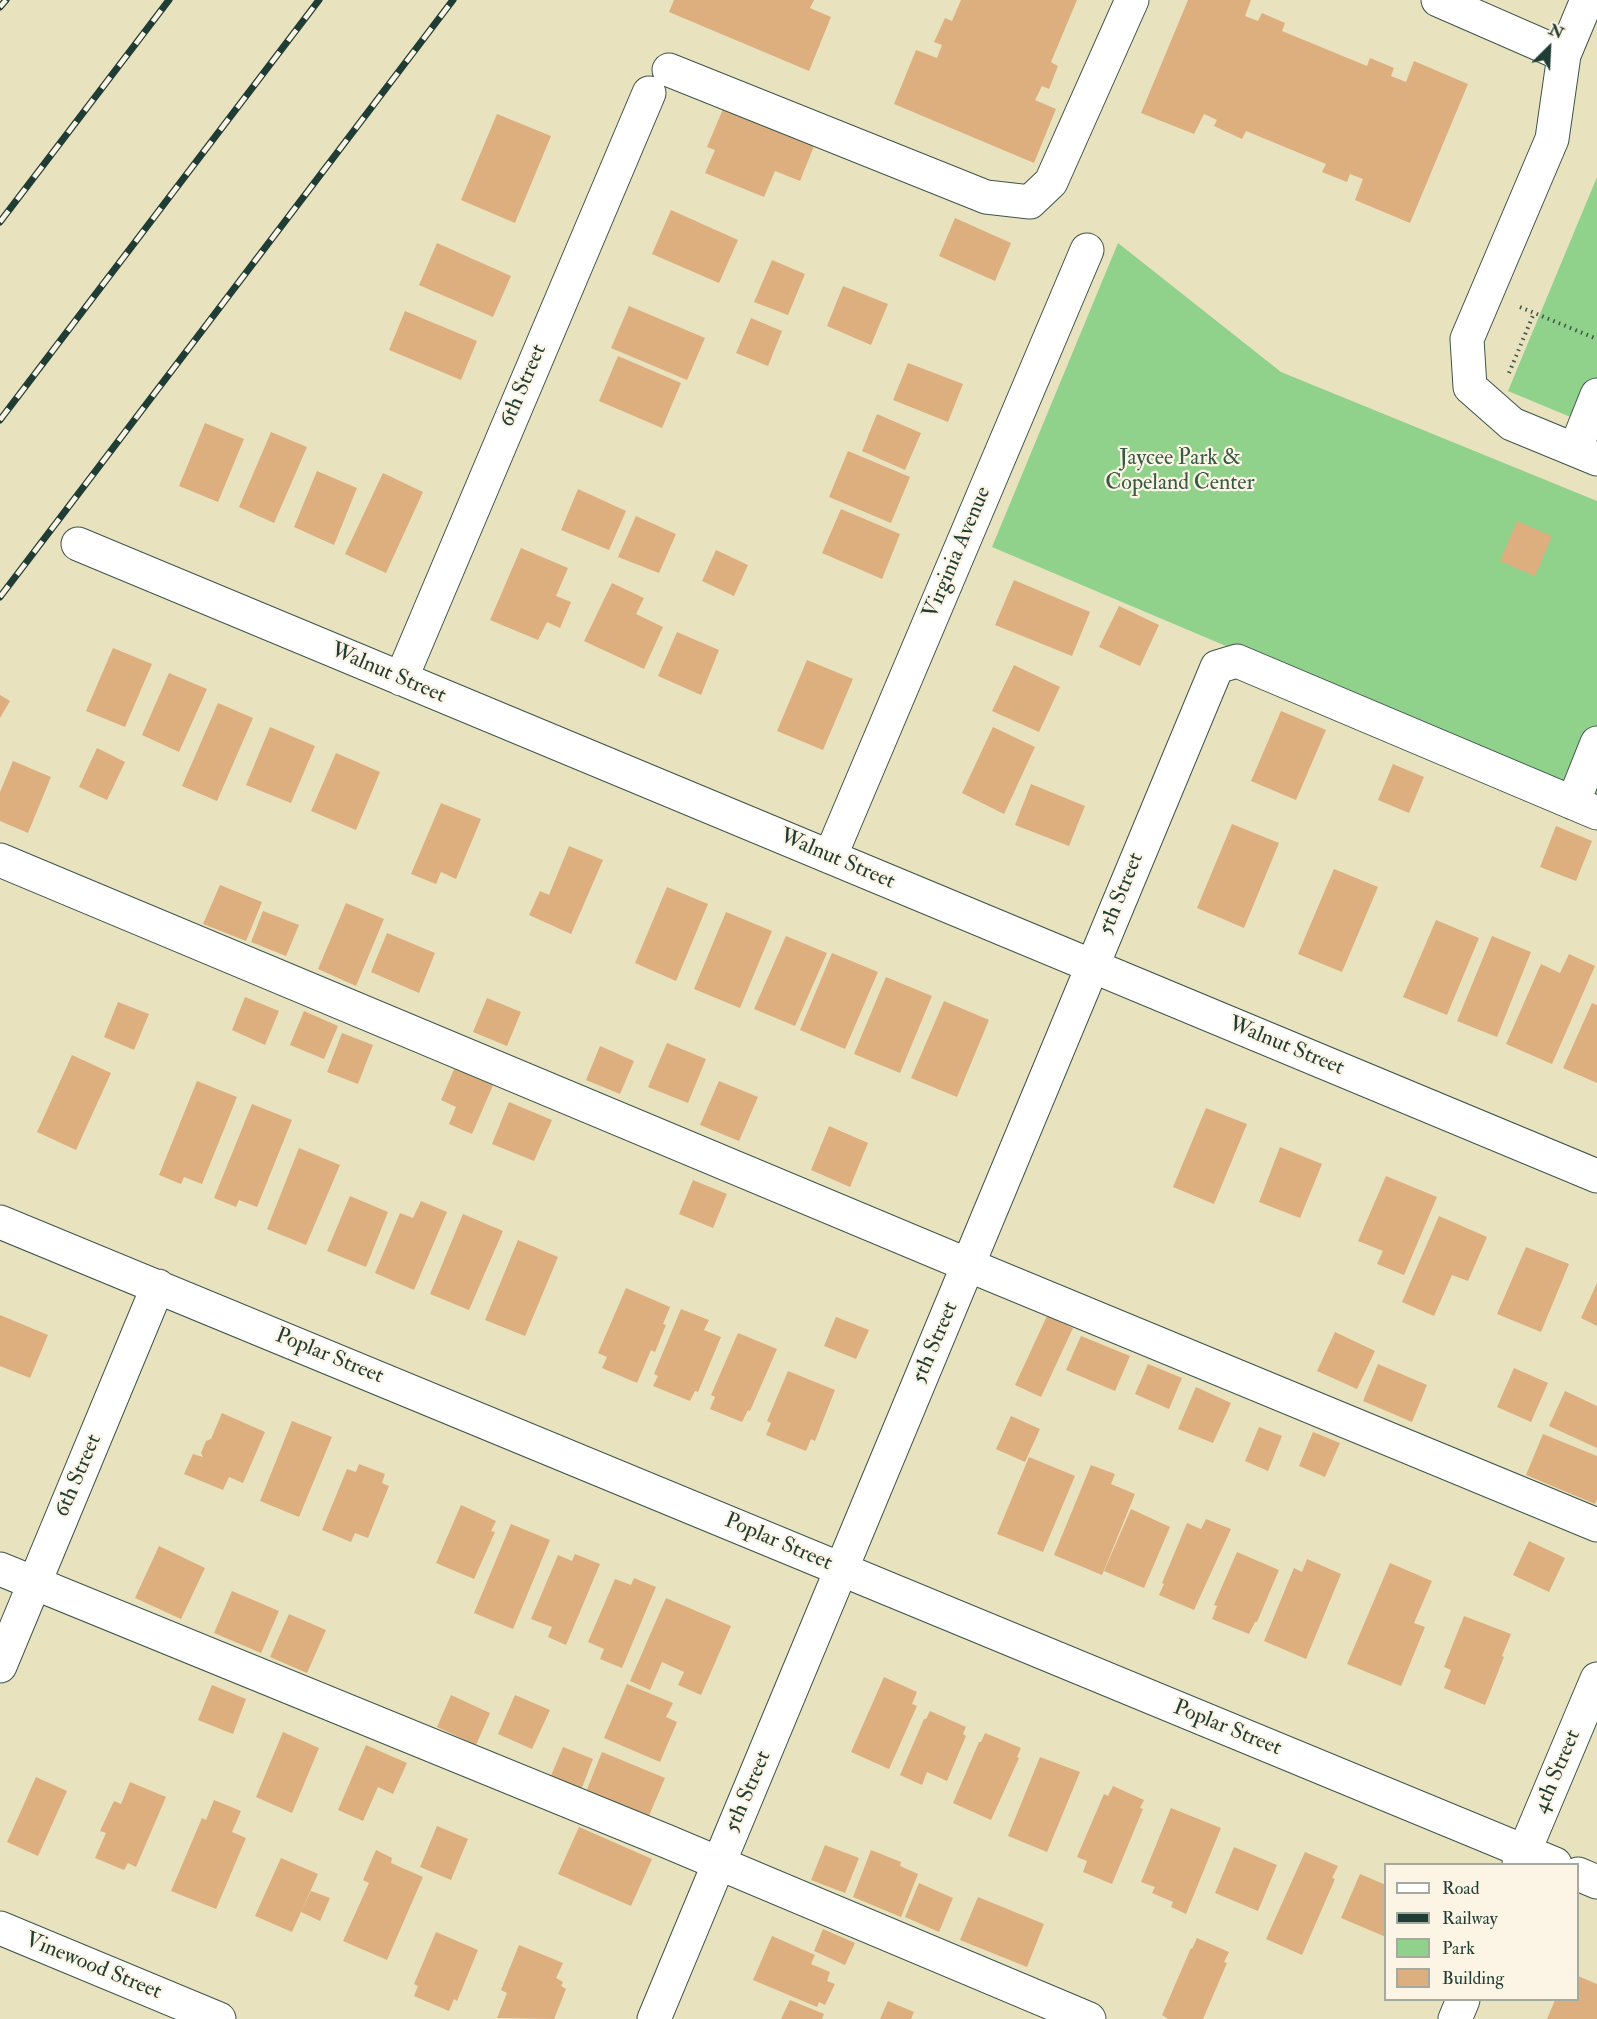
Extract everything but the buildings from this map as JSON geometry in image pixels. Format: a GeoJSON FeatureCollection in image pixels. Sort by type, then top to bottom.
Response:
{"type":"FeatureCollection","features":[{"type":"Feature","properties":{"kind":"street","name":"6th Street"},"geometry":{"type":"LineString","coordinates":[[401,680],[659,81],[986,197],[1030,202],[1051,182],[1132,0]]}},
{"type":"Feature","properties":{"kind":"street"},"geometry":{"type":"LineString","coordinates":[[1438,0],[1564,55]]}},
{"type":"Feature","properties":{"kind":"street"},"geometry":{"type":"LineString","coordinates":[[1587,0],[1564,55],[1552,139],[1467,339],[1470,387],[1512,424],[1586,454],[1597,395]]}},
{"type":"Feature","properties":{"kind":"street","name":"Virginia Avenue"},"geometry":{"type":"LineString","coordinates":[[830,857],[1087,250]]}},
{"type":"Feature","properties":{"kind":"street","name":"Walnut Street"},"geometry":{"type":"LineString","coordinates":[[78,544],[1597,1176]]}},
{"type":"Feature","properties":{"kind":"street","name":"5th Street"},"geometry":{"type":"LineString","coordinates":[[654,2019],[1217,667],[1237,661],[1585,808]]}},
{"type":"Feature","properties":{"kind":"street"},"geometry":{"type":"LineString","coordinates":[[1585,808],[1597,743]]}},
{"type":"Feature","properties":{"kind":"street"},"geometry":{"type":"LineString","coordinates":[[0,860],[1597,1525]]}},
{"type":"Feature","properties":{"kind":"street","name":"Poplar Street"},"geometry":{"type":"LineString","coordinates":[[0,1222],[842,1569],[1522,1858],[1550,1863]]}},
{"type":"Feature","properties":{"kind":"street","name":"6th Street"},"geometry":{"type":"LineString","coordinates":[[0,1666],[158,1286]]}},
{"type":"Feature","properties":{"kind":"street"},"geometry":{"type":"LineString","coordinates":[[0,1569],[719,1863],[1089,2019]]}},
{"type":"Feature","properties":{"kind":"street","name":"4th Street"},"geometry":{"type":"LineString","coordinates":[[1522,1858],[1597,1679]]}},
{"type":"Feature","properties":{"kind":"street"},"geometry":{"type":"LineString","coordinates":[[1579,1874],[1597,1882]]}},
{"type":"Feature","properties":{"kind":"street","name":"Vinewood Street"},"geometry":{"type":"LineString","coordinates":[[0,1928],[219,2019]]}},
{"type":"Feature","properties":{"kind":"street"},"geometry":{"type":"LineString","coordinates":[[1455,2019],[1463,2001]]}},
{"type":"Feature","properties":{"kind":"path"},"geometry":{"type":"LineString","coordinates":[[1486,293],[1597,339]]}},
{"type":"Feature","properties":{"kind":"green space"},"geometry":{"type":"Polygon","coordinates":[[[1597,177],[1597,428],[1508,391],[1597,177]]]}},
{"type":"Feature","properties":{"kind":"green space","name":"Jaycee Park & Copeland Center"},"geometry":{"type":"Polygon","coordinates":[[[1118,243],[1281,372],[1597,501],[1597,803],[992,547],[1118,243]]]}},
{"type":"Feature","properties":{"kind":"railway"},"geometry":{"type":"LineString","coordinates":[[0,7],[6,0]]}},
{"type":"Feature","properties":{"kind":"railway"},"geometry":{"type":"LineString","coordinates":[[0,222],[169,0]]}},
{"type":"Feature","properties":{"kind":"railway"},"geometry":{"type":"LineString","coordinates":[[0,420],[319,0]]}},
{"type":"Feature","properties":{"kind":"railway"},"geometry":{"type":"LineString","coordinates":[[0,597],[453,0]]}}]}
